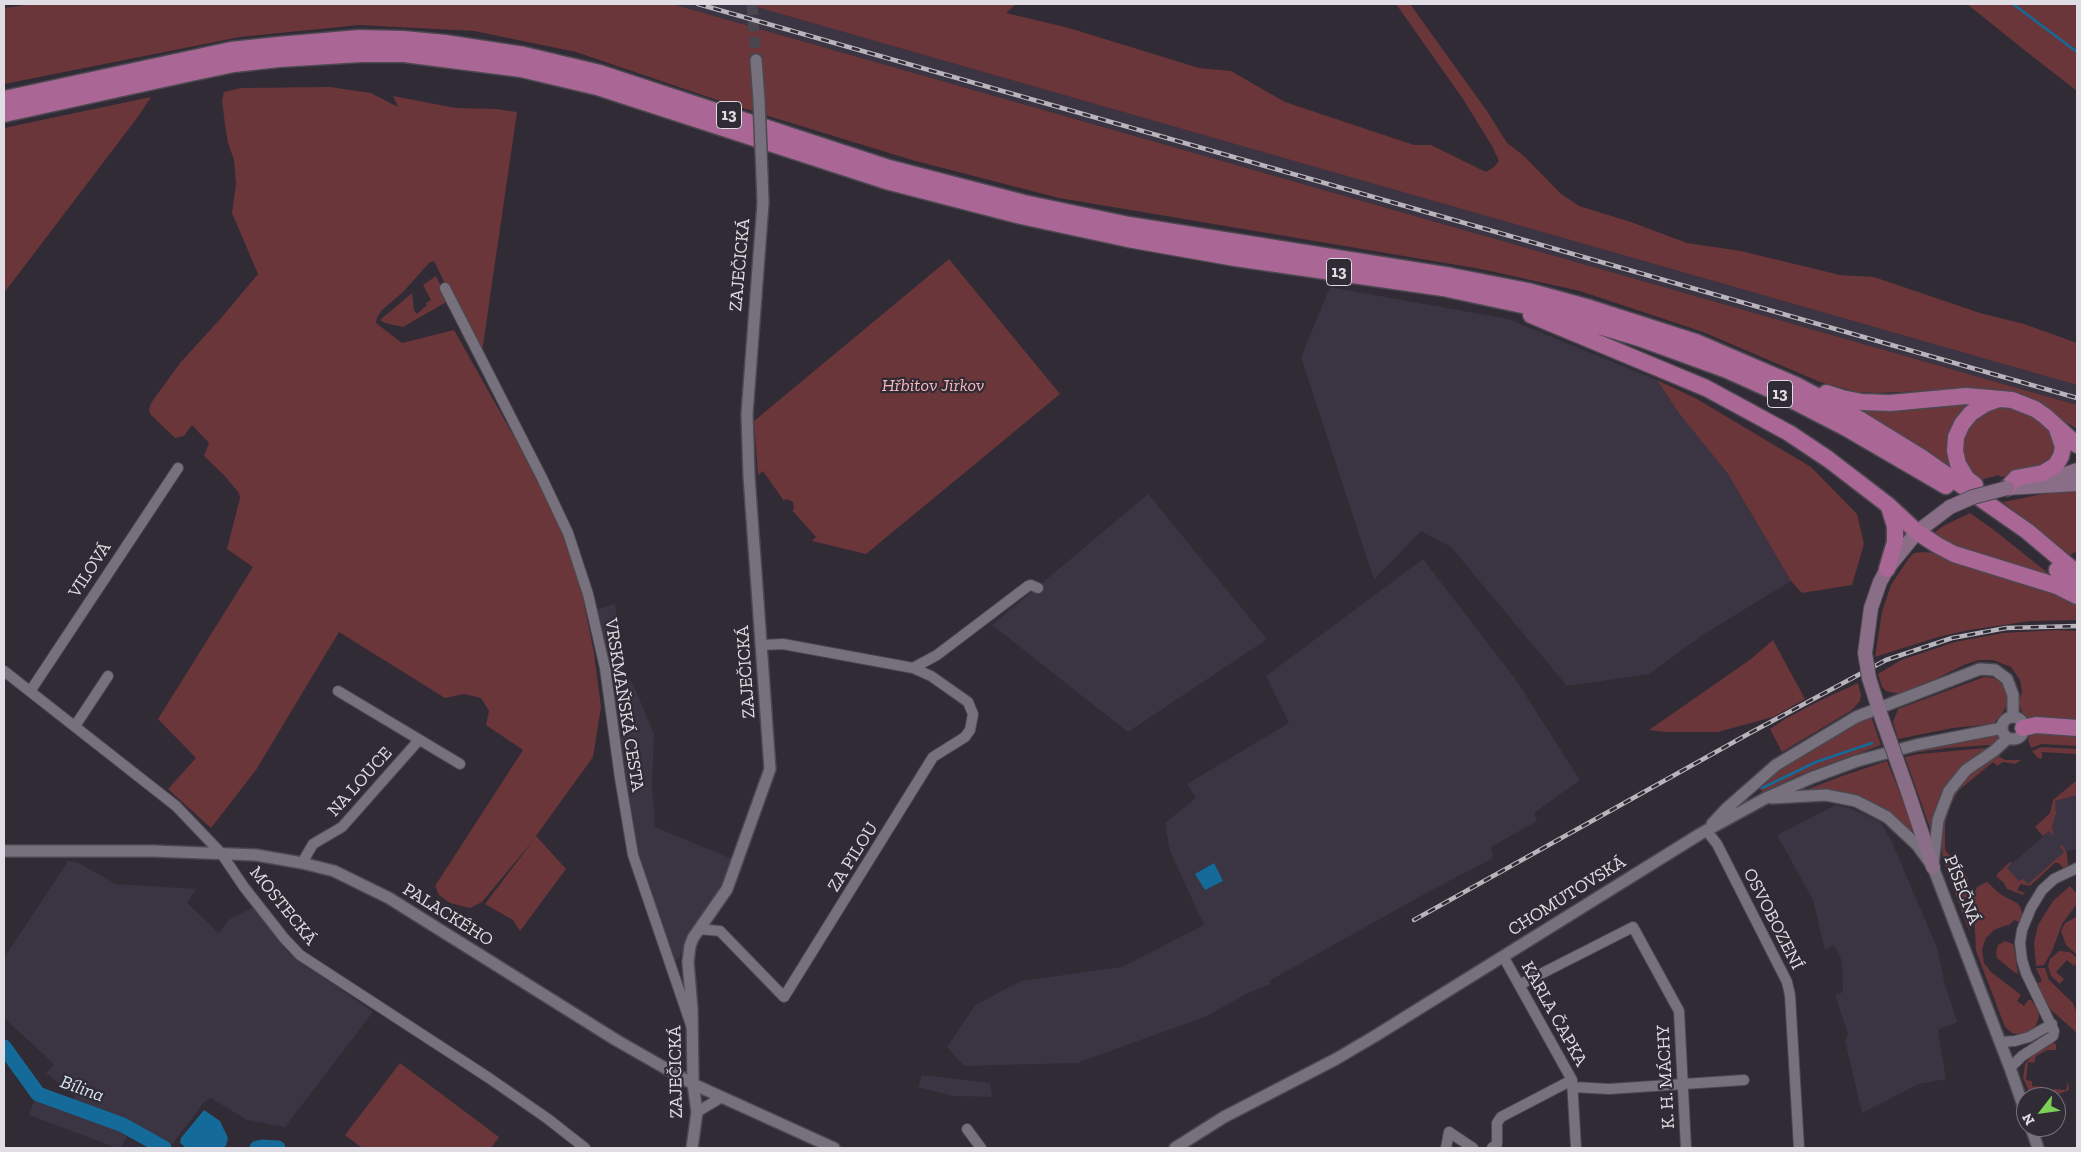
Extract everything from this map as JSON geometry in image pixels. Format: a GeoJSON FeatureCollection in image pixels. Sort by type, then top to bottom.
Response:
{"type":"FeatureCollection","features":[{"type":"Feature","properties":{"kind":"highway","name":"13"},"geometry":{"type":"LineString","coordinates":[[4,99],[232,50],[359,38],[403,39],[445,43],[524,55],[600,73],[889,168],[1024,203],[1129,225],[1451,276],[1528,291],[1590,308],[1696,342],[1796,385],[1856,417],[1921,456],[2027,531],[2077,573]]}},
{"type":"Feature","properties":{"kind":"highway","name":"13"},"geometry":{"type":"LineString","coordinates":[[4,114],[234,64],[279,59],[361,54],[404,54],[521,69],[597,87],[886,181],[1022,216],[1128,239],[1225,256],[1442,288],[1550,311],[1639,338],[1727,370],[1778,393],[1848,429],[1952,490],[2010,531],[2077,587]]}},
{"type":"Feature","properties":{"kind":"highway"},"geometry":{"type":"LineString","coordinates":[[1442,288],[1523,312],[1706,388],[1789,432],[1888,505],[1917,532],[1931,542],[1954,554],[2057,586],[2077,596]]}},
{"type":"Feature","properties":{"kind":"highway"},"geometry":{"type":"LineString","coordinates":[[1796,385],[1862,402],[1890,403],[1966,396],[2012,400],[2035,409],[2055,424],[2077,445]]}},
{"type":"Feature","properties":{"kind":"highway"},"geometry":{"type":"LineString","coordinates":[[2002,399],[1985,404],[1966,418],[1956,437],[1956,458],[1960,469],[1967,479],[1997,501],[2027,531]]}},
{"type":"Feature","properties":{"kind":"highway"},"geometry":{"type":"LineString","coordinates":[[2014,487],[2016,478],[2043,473],[2056,465],[2063,447],[2055,424]]}},
{"type":"Feature","properties":{"kind":"highway"},"geometry":{"type":"LineString","coordinates":[[1887,569],[1895,542],[1895,526],[1888,505]]}},
{"type":"Feature","properties":{"kind":"highway"},"geometry":{"type":"LineString","coordinates":[[2018,722],[2077,728]]}},
{"type":"Feature","properties":{"kind":"main road"},"geometry":{"type":"LineString","coordinates":[[2014,487],[2062,476],[2077,470]]}},
{"type":"Feature","properties":{"kind":"main road"},"geometry":{"type":"LineString","coordinates":[[2014,487],[2077,484]]}},
{"type":"Feature","properties":{"kind":"main road","name":"PÍSEČNÁ"},"geometry":{"type":"LineString","coordinates":[[1933,867],[1869,678],[1865,653],[1871,608],[1880,582],[1887,569],[1917,532],[1950,507],[1973,497],[2014,487]]}},
{"type":"Feature","properties":{"kind":"street","name":"ZAJEČICKÁ"},"geometry":{"type":"LineString","coordinates":[[692,1148],[697,1112],[693,1084],[693,1030],[688,962],[690,946],[700,928],[721,901],[727,889],[770,769],[749,476],[747,414],[763,203],[756,60]]}},
{"type":"Feature","properties":{"kind":"street","name":"VRSKMAŇSKÁ CESTA"},"geometry":{"type":"LineString","coordinates":[[445,288],[568,533],[588,594],[605,668],[633,855],[693,1030]]}},
{"type":"Feature","properties":{"kind":"street","name":"VILOVÁ"},"geometry":{"type":"LineString","coordinates":[[30,690],[178,468]]}},
{"type":"Feature","properties":{"kind":"street"},"geometry":{"type":"LineString","coordinates":[[762,645],[783,644],[913,668],[937,655],[1028,586],[1032,585],[1038,588]]}},
{"type":"Feature","properties":{"kind":"street","name":"ZA PILOU"},"geometry":{"type":"LineString","coordinates":[[700,928],[720,931],[784,998],[933,757],[965,737],[970,730],[973,714],[968,702],[931,676],[913,668]]}},
{"type":"Feature","properties":{"kind":"street"},"geometry":{"type":"LineString","coordinates":[[1706,830],[1726,809],[1776,765],[1856,717],[1879,710],[1980,669],[1990,669],[2003,675],[2009,683],[2022,734],[2018,738],[2005,733]]}},
{"type":"Feature","properties":{"kind":"street","name":"MOSTECKÁ"},"geometry":{"type":"LineString","coordinates":[[4,671],[176,806],[221,853],[244,887],[284,938],[300,955],[489,1078],[548,1119],[583,1148]]}},
{"type":"Feature","properties":{"kind":"street"},"geometry":{"type":"LineString","coordinates":[[75,726],[108,676]]}},
{"type":"Feature","properties":{"kind":"street","name":"NA LOUCE"},"geometry":{"type":"LineString","coordinates":[[338,691],[460,764]]}},
{"type":"Feature","properties":{"kind":"street"},"geometry":{"type":"LineString","coordinates":[[1933,867],[1938,820],[1949,791],[1966,770],[1994,751],[2005,733],[2004,722],[2018,722]]}},
{"type":"Feature","properties":{"kind":"street","name":"CHOMUTOVSKÁ"},"geometry":{"type":"LineString","coordinates":[[1174,1148],[1224,1117],[1336,1060],[1706,830],[1766,798],[1811,778],[1857,761],[1916,745],[2005,733]]}},
{"type":"Feature","properties":{"kind":"street","name":"NA LOUCE"},"geometry":{"type":"LineString","coordinates":[[302,862],[313,844],[342,827],[419,740]]}},
{"type":"Feature","properties":{"kind":"street"},"geometry":{"type":"LineString","coordinates":[[1766,798],[1826,795],[1847,798],[1865,805],[1887,817],[1905,831],[1933,867]]}},
{"type":"Feature","properties":{"kind":"street","name":"OSVOBOZENÍ"},"geometry":{"type":"LineString","coordinates":[[1706,830],[1716,844],[1787,982],[1790,995],[1799,1148]]}},
{"type":"Feature","properties":{"kind":"street","name":"PALACKÉHO"},"geometry":{"type":"LineString","coordinates":[[4,851],[256,855],[302,862],[334,871],[389,898],[616,1040],[693,1084],[834,1148]]}},
{"type":"Feature","properties":{"kind":"street","name":"PÍSEČNÁ"},"geometry":{"type":"LineString","coordinates":[[1933,867],[2017,1087]]}},
{"type":"Feature","properties":{"kind":"street"},"geometry":{"type":"LineString","coordinates":[[2010,1068],[2022,1056],[2053,1036],[2052,1024],[2038,1000],[2026,973],[2020,943],[2022,930],[2031,908],[2042,890],[2054,879],[2077,868]]}},
{"type":"Feature","properties":{"kind":"street","name":"K. H. MÁCHY"},"geometry":{"type":"LineString","coordinates":[[1519,985],[1633,927],[1679,1011],[1686,1148]]}},
{"type":"Feature","properties":{"kind":"street","name":"KARLA ČAPKA"},"geometry":{"type":"LineString","coordinates":[[1503,956],[1572,1083],[1576,1148]]}},
{"type":"Feature","properties":{"kind":"street"},"geometry":{"type":"LineString","coordinates":[[2000,1042],[2029,1037],[2052,1024]]}},
{"type":"Feature","properties":{"kind":"street"},"geometry":{"type":"LineString","coordinates":[[1492,1148],[1496,1144],[1498,1123],[1501,1117],[1572,1083],[1609,1088],[1744,1080]]}},
{"type":"Feature","properties":{"kind":"street"},"geometry":{"type":"LineString","coordinates":[[697,1112],[722,1097]]}},
{"type":"Feature","properties":{"kind":"street"},"geometry":{"type":"LineString","coordinates":[[966,1129],[981,1148]]}},
{"type":"Feature","properties":{"kind":"street"},"geometry":{"type":"LineString","coordinates":[[1446,1148],[1449,1132],[1473,1148]]}},
{"type":"Feature","properties":{"kind":"shaded area"},"geometry":{"type":"Polygon","coordinates":[[[672,4],[746,4],[2077,385],[2077,405],[672,4]]]}},
{"type":"Feature","properties":{"kind":"shaded area"},"geometry":{"type":"Polygon","coordinates":[[[1330,287],[1508,319],[1657,380],[1678,412],[1728,474],[1791,581],[1701,636],[1649,674],[1567,686],[1451,547],[1421,531],[1374,580],[1301,357],[1330,287]]]}},
{"type":"Feature","properties":{"kind":"shaded area"},"geometry":{"type":"Polygon","coordinates":[[[1148,494],[1267,639],[1128,732],[992,625],[1148,494]]]}},
{"type":"Feature","properties":{"kind":"shaded area"},"geometry":{"type":"Polygon","coordinates":[[[1423,559],[1516,680],[1580,780],[1534,813],[1537,821],[1491,847],[1493,858],[1269,981],[1271,984],[1246,994],[1207,1016],[1077,1063],[964,1066],[947,1047],[975,1005],[1021,981],[1122,967],[1204,925],[1170,851],[1165,823],[1196,798],[1187,784],[1289,723],[1266,676],[1423,559]]]}},
{"type":"Feature","properties":{"kind":"shaded area"},"geometry":{"type":"Polygon","coordinates":[[[615,604],[624,663],[623,671],[633,684],[654,734],[652,787],[655,827],[732,859],[716,898],[679,958],[673,962],[642,876],[595,610],[615,604]]]}},
{"type":"Feature","properties":{"kind":"shaded area"},"geometry":{"type":"Polygon","coordinates":[[[2077,795],[2077,849],[2064,852],[2028,885],[2019,881],[2007,868],[2045,835],[2055,800],[2077,795]]]}},
{"type":"Feature","properties":{"kind":"shaded area"},"geometry":{"type":"Polygon","coordinates":[[[1836,805],[1852,809],[1880,822],[1891,840],[1938,950],[1944,981],[1957,1022],[1938,1030],[1946,1079],[1919,1084],[1862,1113],[1845,1041],[1848,1034],[1835,995],[1843,992],[1842,961],[1834,945],[1825,950],[1813,900],[1777,835],[1836,805]]]}},
{"type":"Feature","properties":{"kind":"shaded area"},"geometry":{"type":"Polygon","coordinates":[[[68,861],[77,862],[116,884],[196,889],[187,903],[219,933],[230,919],[253,907],[289,953],[373,1012],[285,1127],[247,1120],[211,1098],[205,1101],[171,1146],[160,1142],[115,1116],[72,1101],[75,1096],[46,1073],[54,1064],[4,1018],[4,958],[68,861]]]}},
{"type":"Feature","properties":{"kind":"shaded area"},"geometry":{"type":"Polygon","coordinates":[[[922,1075],[990,1083],[992,1097],[953,1096],[918,1087],[922,1075]]]}},
{"type":"Feature","properties":{"kind":"shaded area"},"geometry":{"type":"Polygon","coordinates":[[[35,1098],[128,1134],[121,1148],[117,1148],[29,1115],[35,1098]]]}},
{"type":"Feature","properties":{"kind":"green space"},"geometry":{"type":"Polygon","coordinates":[[[32,4],[672,4],[2077,405],[2077,429],[2031,401],[1974,389],[1876,393],[1858,392],[1820,382],[1703,332],[1580,291],[1481,269],[1059,198],[912,160],[726,103],[576,52],[474,31],[359,25],[240,37],[4,84],[4,8],[32,4]]]}},
{"type":"Feature","properties":{"kind":"green space"},"geometry":{"type":"Polygon","coordinates":[[[746,4],[1016,4],[1006,13],[1069,28],[1199,68],[1231,71],[1285,102],[1414,145],[1431,145],[1486,172],[1499,161],[1463,99],[1396,4],[1410,4],[1487,111],[1507,143],[1524,156],[1560,193],[1579,206],[1631,222],[1687,243],[1741,251],[1840,275],[1874,277],[1980,313],[2024,324],[2077,343],[2077,385],[746,4]]]}},
{"type":"Feature","properties":{"kind":"green space"},"geometry":{"type":"Polygon","coordinates":[[[1967,4],[2077,4],[2077,91],[2023,49],[1967,4]]]}},
{"type":"Feature","properties":{"kind":"green space"},"geometry":{"type":"Polygon","coordinates":[[[330,87],[371,93],[398,107],[393,96],[456,108],[496,109],[517,112],[481,359],[434,261],[429,263],[403,292],[381,311],[376,323],[402,343],[454,330],[517,442],[554,514],[568,543],[586,595],[583,599],[594,653],[601,707],[593,757],[536,836],[566,869],[520,931],[513,920],[485,904],[535,838],[482,902],[470,908],[450,903],[439,895],[435,886],[523,750],[486,725],[489,711],[481,698],[464,694],[445,698],[339,632],[256,770],[211,828],[168,789],[196,758],[158,719],[253,567],[227,549],[240,498],[239,493],[223,474],[204,456],[209,443],[192,425],[184,436],[175,438],[151,415],[149,410],[151,403],[180,363],[258,274],[232,213],[236,184],[234,160],[228,143],[222,101],[224,92],[241,88],[330,87]]]}},
{"type":"Feature","properties":{"kind":"green space"},"geometry":{"type":"Polygon","coordinates":[[[151,97],[137,118],[4,293],[4,128],[151,97]]]}},
{"type":"Feature","properties":{"kind":"green space","name":"Hřbitov Jirkov"},"geometry":{"type":"Polygon","coordinates":[[[949,259],[1060,394],[866,554],[812,541],[816,537],[792,510],[794,509],[793,502],[786,499],[784,501],[763,471],[758,475],[754,421],[949,259]]]}},
{"type":"Feature","properties":{"kind":"green space"},"geometry":{"type":"Polygon","coordinates":[[[436,276],[448,301],[403,327],[380,320],[412,293],[414,310],[417,314],[431,300],[423,285],[436,276]]]}},
{"type":"Feature","properties":{"kind":"green space"},"geometry":{"type":"Polygon","coordinates":[[[1657,380],[1697,399],[1811,467],[1857,514],[1864,544],[1852,585],[1802,593],[1791,581],[1728,474],[1678,412],[1657,380]]]}},
{"type":"Feature","properties":{"kind":"green space"},"geometry":{"type":"Polygon","coordinates":[[[1977,400],[1953,469],[1847,405],[1977,400]]]}},
{"type":"Feature","properties":{"kind":"green space"},"geometry":{"type":"Polygon","coordinates":[[[2001,405],[2028,412],[2053,433],[2057,439],[2052,461],[2034,471],[2000,477],[1999,475],[1977,481],[1960,458],[1965,426],[1970,421],[2001,405]]]}},
{"type":"Feature","properties":{"kind":"green space"},"geometry":{"type":"Polygon","coordinates":[[[2077,492],[2077,551],[2070,555],[2003,502],[2048,493],[2077,492]]]}},
{"type":"Feature","properties":{"kind":"green space"},"geometry":{"type":"Polygon","coordinates":[[[1970,513],[2058,581],[1968,554],[1933,534],[1943,526],[1970,513]]]}},
{"type":"Feature","properties":{"kind":"green space"},"geometry":{"type":"Polygon","coordinates":[[[1914,553],[1935,553],[2051,589],[2077,602],[2077,620],[2030,621],[1969,630],[1938,637],[1875,657],[1882,612],[1891,585],[1909,558],[1914,553]]]}},
{"type":"Feature","properties":{"kind":"green space"},"geometry":{"type":"Polygon","coordinates":[[[2056,630],[2077,631],[2077,723],[2031,721],[2026,719],[2019,702],[2022,692],[2020,680],[2011,667],[1993,660],[1979,660],[1966,664],[1923,685],[1899,694],[1886,691],[1882,687],[1878,674],[1901,660],[1955,642],[2003,633],[2056,630]]]}},
{"type":"Feature","properties":{"kind":"green space"},"geometry":{"type":"Polygon","coordinates":[[[1773,640],[1805,699],[1773,717],[1718,732],[1666,732],[1649,730],[1751,659],[1773,640]]]}},
{"type":"Feature","properties":{"kind":"green space"},"geometry":{"type":"Polygon","coordinates":[[[1984,677],[1994,678],[2007,691],[2008,703],[1993,724],[1953,728],[1898,739],[1893,722],[1898,709],[1984,677]]]}},
{"type":"Feature","properties":{"kind":"green space"},"geometry":{"type":"Polygon","coordinates":[[[1858,683],[1861,695],[1860,701],[1852,710],[1782,752],[1770,729],[1819,701],[1858,683]]]}},
{"type":"Feature","properties":{"kind":"green space"},"geometry":{"type":"Polygon","coordinates":[[[1871,716],[1881,745],[1799,775],[1764,792],[1761,791],[1759,786],[1787,763],[1866,717],[1871,716]]]}},
{"type":"Feature","properties":{"kind":"green space"},"geometry":{"type":"Polygon","coordinates":[[[2031,733],[2077,733],[2077,746],[2042,744],[2031,748],[2028,740],[2031,733]]]}},
{"type":"Feature","properties":{"kind":"green space"},"geometry":{"type":"Polygon","coordinates":[[[1991,735],[1998,736],[2000,740],[1994,747],[1989,745],[1947,748],[1904,754],[1913,750],[1991,735]]]}},
{"type":"Feature","properties":{"kind":"green space"},"geometry":{"type":"Polygon","coordinates":[[[2041,747],[2077,749],[2077,754],[2042,752],[2042,759],[2038,758],[2032,751],[2041,747]]]}},
{"type":"Feature","properties":{"kind":"green space"},"geometry":{"type":"Polygon","coordinates":[[[1986,748],[1990,750],[1941,798],[1932,827],[1930,828],[1905,757],[1986,748]]]}},
{"type":"Feature","properties":{"kind":"green space"},"geometry":{"type":"Polygon","coordinates":[[[1995,754],[2005,760],[2021,760],[2015,764],[2003,762],[1997,766],[1993,762],[1958,791],[1949,808],[1945,825],[1945,850],[1962,868],[1968,879],[1966,898],[1969,931],[1943,860],[1940,829],[1951,796],[1969,772],[1995,754]]]}},
{"type":"Feature","properties":{"kind":"green space"},"geometry":{"type":"Polygon","coordinates":[[[1887,761],[1916,833],[1913,834],[1884,809],[1861,798],[1822,790],[1806,790],[1842,776],[1887,761]]]}},
{"type":"Feature","properties":{"kind":"green space"},"geometry":{"type":"Polygon","coordinates":[[[2077,780],[2077,795],[2055,801],[2056,813],[2052,827],[2054,837],[2049,831],[2043,836],[2035,827],[2050,813],[2053,800],[2077,780]]]}},
{"type":"Feature","properties":{"kind":"green space"},"geometry":{"type":"Polygon","coordinates":[[[2059,845],[2063,846],[2067,854],[2068,866],[2064,869],[2059,863],[2055,863],[2030,886],[2021,884],[2017,890],[2025,893],[2023,895],[2007,889],[2004,883],[1997,877],[1997,874],[2010,862],[2012,863],[2007,868],[2019,881],[2023,879],[2028,884],[2064,852],[2059,845]]]}},
{"type":"Feature","properties":{"kind":"green space"},"geometry":{"type":"Polygon","coordinates":[[[1987,882],[2000,894],[2017,903],[2021,908],[2022,916],[2019,922],[2014,920],[2008,926],[1994,930],[1986,938],[1982,949],[1984,963],[1991,972],[2021,995],[2017,1001],[2024,1006],[2028,1000],[2031,1000],[2038,1009],[2039,1016],[2035,1028],[2022,1035],[2012,1033],[2005,1027],[1976,951],[1973,895],[1977,887],[1987,882]]]}},
{"type":"Feature","properties":{"kind":"green space"},"geometry":{"type":"Polygon","coordinates":[[[2070,886],[2077,894],[2076,905],[2062,924],[2052,951],[2044,965],[2036,966],[2034,943],[2038,925],[2053,901],[2070,886]]]}},
{"type":"Feature","properties":{"kind":"green space"},"geometry":{"type":"Polygon","coordinates":[[[2076,917],[2077,955],[2066,945],[2061,931],[2065,923],[2076,917]]]}},
{"type":"Feature","properties":{"kind":"green space"},"geometry":{"type":"Polygon","coordinates":[[[2005,941],[2013,944],[2018,974],[1997,958],[1998,945],[2005,941]]]}},
{"type":"Feature","properties":{"kind":"green space"},"geometry":{"type":"Polygon","coordinates":[[[2059,951],[2070,952],[2077,958],[2074,966],[2067,960],[2056,972],[2064,979],[2060,984],[2051,976],[2048,966],[2050,959],[2059,951]]]}},
{"type":"Feature","properties":{"kind":"green space"},"geometry":{"type":"Polygon","coordinates":[[[2036,968],[2045,968],[2049,980],[2073,1003],[2077,1015],[2077,1033],[2051,1010],[2036,984],[2042,981],[2036,968]]]}},
{"type":"Feature","properties":{"kind":"green space"},"geometry":{"type":"Polygon","coordinates":[[[2053,1043],[2056,1044],[2056,1050],[2047,1050],[2036,1056],[2034,1063],[2028,1062],[2026,1080],[2032,1081],[2032,1086],[2044,1087],[2027,1087],[2023,1078],[2025,1064],[2032,1055],[2053,1043]]]}},
{"type":"Feature","properties":{"kind":"green space"},"geometry":{"type":"Polygon","coordinates":[[[400,1063],[499,1137],[491,1148],[362,1148],[345,1135],[400,1063]]]}},
{"type":"Feature","properties":{"kind":"water"},"geometry":{"type":"Polygon","coordinates":[[[1214,863],[1223,881],[1205,890],[1195,874],[1214,863]]]}},
{"type":"Feature","properties":{"kind":"water"},"geometry":{"type":"Polygon","coordinates":[[[204,1110],[220,1121],[228,1138],[226,1146],[221,1148],[185,1147],[180,1143],[181,1138],[204,1110]]]}},
{"type":"Feature","properties":{"kind":"waterway"},"geometry":{"type":"LineString","coordinates":[[2013,4],[2077,52]]}},
{"type":"Feature","properties":{"kind":"waterway"},"geometry":{"type":"LineString","coordinates":[[1762,788],[1816,762],[1872,743]]}},
{"type":"Feature","properties":{"kind":"waterway","name":"Bílina"},"geometry":{"type":"LineString","coordinates":[[4,1047],[38,1094],[123,1125],[164,1148]]}},
{"type":"Feature","properties":{"kind":"waterway","name":"Bílina"},"geometry":{"type":"LineString","coordinates":[[257,1148],[278,1148]]}},
{"type":"Feature","properties":{"kind":"tunnel"},"geometry":{"type":"LineString","coordinates":[[752,4],[756,60]]}},
{"type":"Feature","properties":{"kind":"railway"},"geometry":{"type":"LineString","coordinates":[[698,4],[2077,398]]}},
{"type":"Feature","properties":{"kind":"railway"},"geometry":{"type":"LineString","coordinates":[[1414,920],[1750,733],[1886,660],[1952,638],[2006,628],[2077,626]]}}]}
